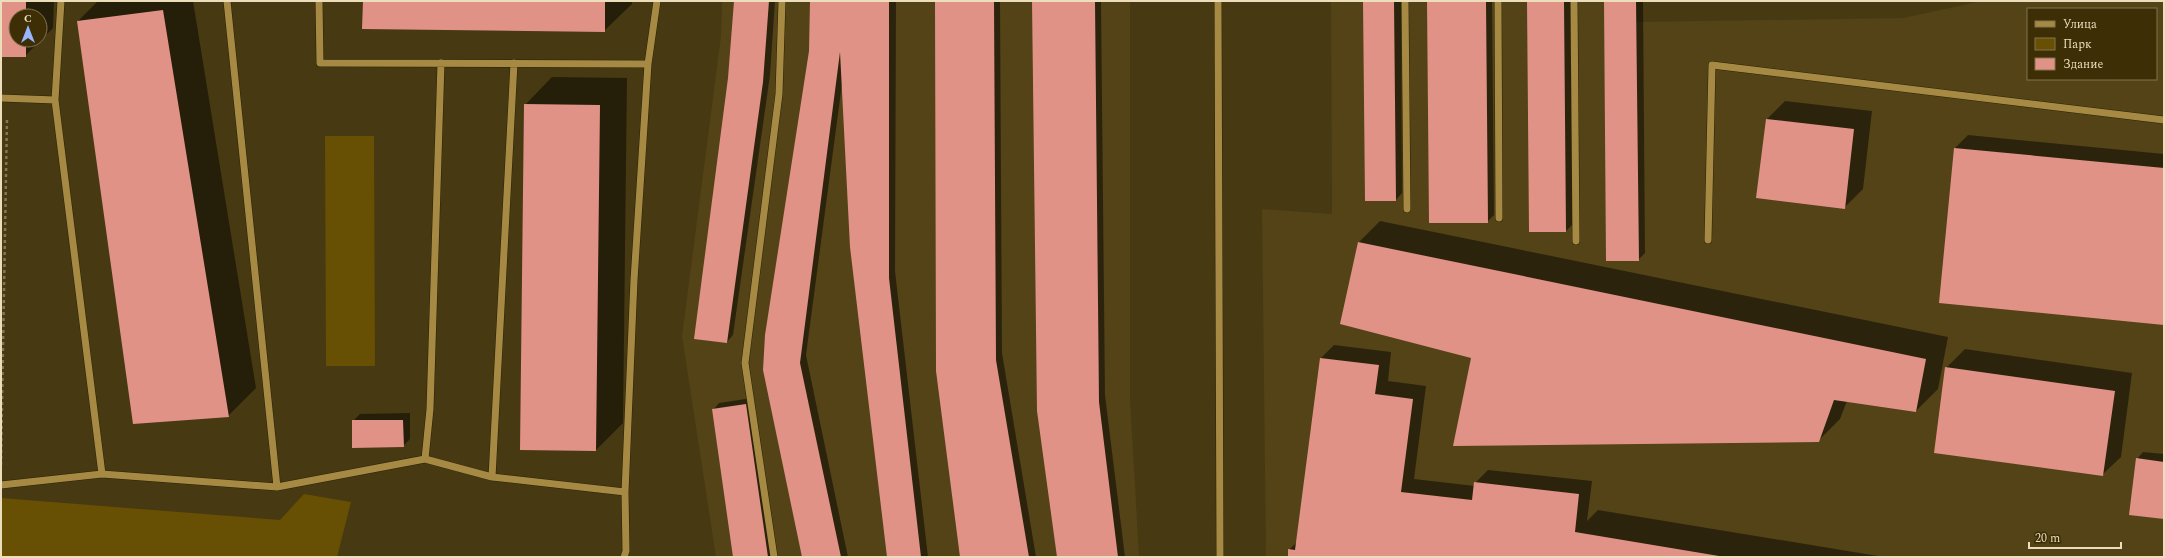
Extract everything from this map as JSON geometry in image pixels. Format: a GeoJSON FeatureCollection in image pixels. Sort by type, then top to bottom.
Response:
{"type":"FeatureCollection","features":[{"type":"Feature","properties":{"kind":"lane"},"geometry":{"type":"LineString","coordinates":[[61,1],[55,100],[102,474]]}},
{"type":"Feature","properties":{"kind":"lane"},"geometry":{"type":"LineString","coordinates":[[227,1],[277,488]]}},
{"type":"Feature","properties":{"kind":"lane"},"geometry":{"type":"LineString","coordinates":[[320,1],[320,63],[648,64]]}},
{"type":"Feature","properties":{"kind":"lane"},"geometry":{"type":"LineString","coordinates":[[624,557],[626,551],[625,492],[634,280],[648,64],[657,1]]}},
{"type":"Feature","properties":{"kind":"lane"},"geometry":{"type":"LineString","coordinates":[[774,557],[745,363],[780,94],[782,1]]}},
{"type":"Feature","properties":{"kind":"lane"},"geometry":{"type":"LineString","coordinates":[[1218,1],[1220,557]]}},
{"type":"Feature","properties":{"kind":"lane"},"geometry":{"type":"LineString","coordinates":[[1405,1],[1407,209]]}},
{"type":"Feature","properties":{"kind":"lane"},"geometry":{"type":"LineString","coordinates":[[1498,1],[1499,218]]}},
{"type":"Feature","properties":{"kind":"lane"},"geometry":{"type":"LineString","coordinates":[[1574,1],[1576,241]]}},
{"type":"Feature","properties":{"kind":"lane"},"geometry":{"type":"LineString","coordinates":[[425,459],[430,409],[441,63]]}},
{"type":"Feature","properties":{"kind":"lane"},"geometry":{"type":"LineString","coordinates":[[492,477],[514,63]]}},
{"type":"Feature","properties":{"kind":"lane"},"geometry":{"type":"LineString","coordinates":[[1708,240],[1712,65],[2164,120]]}},
{"type":"Feature","properties":{"kind":"lane"},"geometry":{"type":"LineString","coordinates":[[4,98],[55,100]]}},
{"type":"Feature","properties":{"kind":"lane"},"geometry":{"type":"LineString","coordinates":[[1,485],[102,474],[277,488],[425,459],[492,477],[625,492]]}},
{"type":"Feature","properties":{"kind":"path"},"geometry":{"type":"LineString","coordinates":[[1,485],[4,98]]}},
{"type":"Feature","properties":{"kind":"shaded area"},"geometry":{"type":"Polygon","coordinates":[[[722,1],[1130,1],[1130,397],[1139,557],[716,557],[682,336],[721,36],[722,1]]]}},
{"type":"Feature","properties":{"kind":"shaded area"},"geometry":{"type":"Polygon","coordinates":[[[1331,1],[1637,1],[1637,22],[1903,18],[1982,1],[2164,1],[2164,557],[1266,557],[1262,209],[1332,214],[1331,1]]]}},
{"type":"Feature","properties":{"kind":"green space"},"geometry":{"type":"Polygon","coordinates":[[[325,136],[374,136],[375,366],[326,366],[325,136]]]}},
{"type":"Feature","properties":{"kind":"green space"},"geometry":{"type":"Polygon","coordinates":[[[304,494],[351,502],[337,557],[1,557],[1,498],[280,520],[304,494]]]}},
{"type":"Feature","properties":{"kind":"building"},"geometry":{"type":"Polygon","coordinates":[[[1,1],[26,1],[26,8],[8,8],[8,48],[26,48],[26,57],[1,57],[1,1]]]}},
{"type":"Feature","properties":{"kind":"building"},"geometry":{"type":"Polygon","coordinates":[[[363,1],[605,1],[605,32],[362,29],[363,1]]]}},
{"type":"Feature","properties":{"kind":"building"},"geometry":{"type":"Polygon","coordinates":[[[734,1],[769,1],[763,82],[727,343],[694,339],[728,78],[734,1]]]}},
{"type":"Feature","properties":{"kind":"building"},"geometry":{"type":"Polygon","coordinates":[[[810,1],[889,1],[889,278],[921,557],[887,557],[850,247],[840,52],[800,363],[841,557],[802,557],[763,370],[765,335],[809,51],[810,1]]]}},
{"type":"Feature","properties":{"kind":"building"},"geometry":{"type":"Polygon","coordinates":[[[935,1],[994,1],[996,360],[1029,557],[960,557],[936,371],[935,1]]]}},
{"type":"Feature","properties":{"kind":"building"},"geometry":{"type":"Polygon","coordinates":[[[1032,1],[1095,1],[1099,402],[1118,557],[1057,557],[1037,411],[1032,1]]]}},
{"type":"Feature","properties":{"kind":"building"},"geometry":{"type":"Polygon","coordinates":[[[1363,1],[1394,1],[1396,201],[1365,201],[1363,1]]]}},
{"type":"Feature","properties":{"kind":"building"},"geometry":{"type":"Polygon","coordinates":[[[1427,1],[1486,1],[1488,223],[1429,223],[1427,1]]]}},
{"type":"Feature","properties":{"kind":"building"},"geometry":{"type":"Polygon","coordinates":[[[1527,1],[1564,1],[1566,232],[1529,232],[1527,1]]]}},
{"type":"Feature","properties":{"kind":"building"},"geometry":{"type":"Polygon","coordinates":[[[1604,1],[1636,1],[1639,261],[1606,261],[1604,1]]]}},
{"type":"Feature","properties":{"kind":"building"},"geometry":{"type":"Polygon","coordinates":[[[163,10],[229,417],[133,424],[77,21],[163,10]]]}},
{"type":"Feature","properties":{"kind":"building"},"geometry":{"type":"Polygon","coordinates":[[[524,104],[600,105],[596,451],[520,450],[524,104]]]}},
{"type":"Feature","properties":{"kind":"building"},"geometry":{"type":"Polygon","coordinates":[[[1766,119],[1854,129],[1845,209],[1756,198],[1766,119]]]}},
{"type":"Feature","properties":{"kind":"building"},"geometry":{"type":"Polygon","coordinates":[[[1954,148],[2164,168],[2164,325],[1939,303],[1954,148]]]}},
{"type":"Feature","properties":{"kind":"building"},"geometry":{"type":"Polygon","coordinates":[[[1358,242],[1926,359],[1916,412],[1834,400],[1819,442],[1453,446],[1471,358],[1340,324],[1358,242]]]}},
{"type":"Feature","properties":{"kind":"building"},"geometry":{"type":"Polygon","coordinates":[[[1320,358],[1379,365],[1375,394],[1413,399],[1401,492],[1472,500],[1474,482],[1579,494],[1575,532],[1725,557],[1288,557],[1288,549],[1295,550],[1320,358]]]}},
{"type":"Feature","properties":{"kind":"building"},"geometry":{"type":"Polygon","coordinates":[[[1945,367],[2115,391],[2103,476],[1934,453],[1945,367]]]}},
{"type":"Feature","properties":{"kind":"building"},"geometry":{"type":"Polygon","coordinates":[[[746,404],[768,557],[733,557],[712,409],[746,404]]]}},
{"type":"Feature","properties":{"kind":"building"},"geometry":{"type":"Polygon","coordinates":[[[352,420],[403,420],[404,447],[352,448],[352,420]]]}},
{"type":"Feature","properties":{"kind":"building"},"geometry":{"type":"Polygon","coordinates":[[[2136,458],[2164,462],[2164,519],[2129,515],[2136,458]]]}}]}
